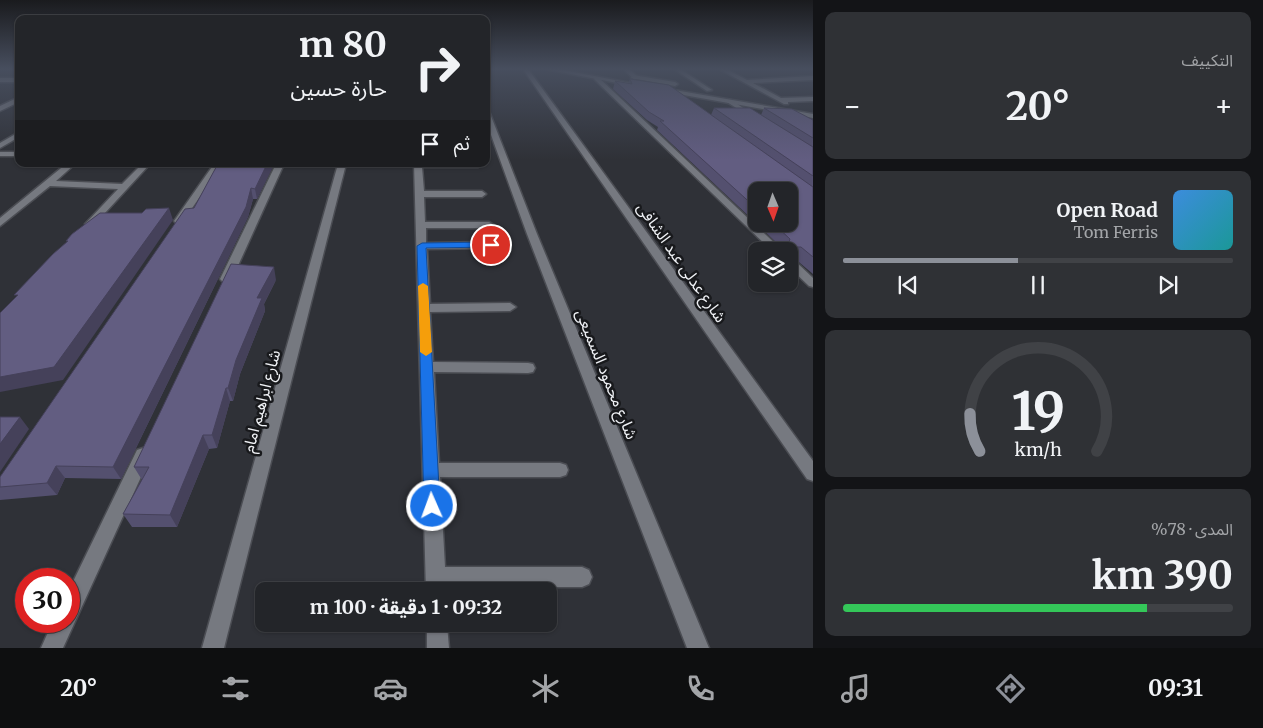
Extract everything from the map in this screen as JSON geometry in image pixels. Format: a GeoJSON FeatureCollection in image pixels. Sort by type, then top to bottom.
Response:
{"type":"FeatureCollection","features":[{"type":"Feature","properties":{"kind":"street","name":"شارع عدلى عبد الشافى"},"geometry":{"type":"LineString","coordinates":[[547,99],[813,474]]}},
{"type":"Feature","properties":{"kind":"street"},"geometry":{"type":"LineString","coordinates":[[618,99],[769,242]]}},
{"type":"Feature","properties":{"kind":"street"},"geometry":{"type":"LineString","coordinates":[[682,99],[686,102]]}},
{"type":"Feature","properties":{"kind":"street"},"geometry":{"type":"LineString","coordinates":[[719,99],[813,116]]}},
{"type":"Feature","properties":{"kind":"street"},"geometry":{"type":"LineString","coordinates":[[778,99],[783,102],[811,99]]}},
{"type":"Feature","properties":{"kind":"street"},"geometry":{"type":"LineString","coordinates":[[0,109],[15,100]]}},
{"type":"Feature","properties":{"kind":"street"},"geometry":{"type":"LineString","coordinates":[[767,100],[804,106]]}},
{"type":"Feature","properties":{"kind":"street"},"geometry":{"type":"LineString","coordinates":[[729,101],[759,121]]}},
{"type":"Feature","properties":{"kind":"street","name":"شارع محمود السميعى"},"geometry":{"type":"LineString","coordinates":[[490,122],[536,243],[698,648]]}},
{"type":"Feature","properties":{"kind":"street"},"geometry":{"type":"LineString","coordinates":[[0,146],[15,137]]}},
{"type":"Feature","properties":{"kind":"street"},"geometry":{"type":"LineString","coordinates":[[0,154],[15,154]]}},
{"type":"Feature","properties":{"kind":"street"},"geometry":{"type":"LineString","coordinates":[[0,223],[67,167]]}},
{"type":"Feature","properties":{"kind":"street"},"geometry":{"type":"LineString","coordinates":[[85,230],[143,167]]}},
{"type":"Feature","properties":{"kind":"street"},"geometry":{"type":"LineString","coordinates":[[169,236],[216,167]]}},
{"type":"Feature","properties":{"kind":"street"},"geometry":{"type":"LineString","coordinates":[[221,289],[279,167]]}},
{"type":"Feature","properties":{"kind":"street","name":"شارع ابراهيم امام"},"geometry":{"type":"LineString","coordinates":[[214,648],[341,167]]}},
{"type":"Feature","properties":{"kind":"street"},"geometry":{"type":"LineString","coordinates":[[418,167],[435,582]]}},
{"type":"Feature","properties":{"kind":"street"},"geometry":{"type":"LineString","coordinates":[[48,183],[125,187]]}},
{"type":"Feature","properties":{"kind":"street"},"geometry":{"type":"LineString","coordinates":[[420,194],[482,194]]}},
{"type":"Feature","properties":{"kind":"street"},"geometry":{"type":"LineString","coordinates":[[421,225],[489,225]]}},
{"type":"Feature","properties":{"kind":"street"},"geometry":{"type":"LineString","coordinates":[[422,246],[491,245]]}},
{"type":"Feature","properties":{"kind":"street"},"geometry":{"type":"LineString","coordinates":[[798,270],[813,284]]}},
{"type":"Feature","properties":{"kind":"street"},"geometry":{"type":"LineString","coordinates":[[424,308],[510,307]]}},
{"type":"Feature","properties":{"kind":"street"},"geometry":{"type":"LineString","coordinates":[[427,367],[528,368]]}},
{"type":"Feature","properties":{"kind":"street"},"geometry":{"type":"LineString","coordinates":[[80,588],[149,441]]}},
{"type":"Feature","properties":{"kind":"street"},"geometry":{"type":"LineString","coordinates":[[431,470],[560,470]]}},
{"type":"Feature","properties":{"kind":"street"},"geometry":{"type":"LineString","coordinates":[[477,582],[582,577]]}},
{"type":"Feature","properties":{"kind":"street"},"geometry":{"type":"LineString","coordinates":[[437,632],[438,648]]}},
{"type":"Feature","properties":{"kind":"street"},"geometry":{"type":"LineString","coordinates":[[52,648],[59,633]]}},
{"type":"Feature","properties":{"kind":"building"},"geometry":{"type":"Polygon","coordinates":[[[635,99],[689,99],[813,187],[813,257],[801,247],[798,247],[798,242],[789,242],[790,239],[783,232],[798,232],[798,182],[748,182],[748,201],[660,121],[664,121],[649,112],[635,99]]]}},
{"type":"Feature","properties":{"kind":"building"},"geometry":{"type":"Polygon","coordinates":[[[714,108],[750,108],[813,147],[813,176],[714,108]]]}},
{"type":"Feature","properties":{"kind":"building"},"geometry":{"type":"Polygon","coordinates":[[[764,108],[792,109],[813,120],[813,138],[764,108]]]}},
{"type":"Feature","properties":{"kind":"building"},"geometry":{"type":"Polygon","coordinates":[[[216,167],[266,167],[255,189],[251,188],[246,207],[113,467],[56,466],[47,483],[0,487],[0,477],[185,209],[194,208],[216,167]]]}},
{"type":"Feature","properties":{"kind":"building"},"geometry":{"type":"Polygon","coordinates":[[[169,208],[54,367],[0,377],[0,313],[18,295],[14,295],[68,241],[66,241],[72,234],[100,213],[142,213],[146,209],[169,208]]]}},
{"type":"Feature","properties":{"kind":"building"},"geometry":{"type":"Polygon","coordinates":[[[231,264],[274,267],[257,298],[262,298],[236,360],[212,435],[203,435],[170,515],[123,514],[149,467],[134,467],[231,264]]]}},
{"type":"Feature","properties":{"kind":"building"},"geometry":{"type":"Polygon","coordinates":[[[0,417],[20,417],[0,444],[0,417]]]}},
{"type":"Feature","properties":{"kind":"slow traffic"},"geometry":{"type":"LineString","coordinates":[[423,286],[426,352]]}},
{"type":"Feature","properties":{"kind":"route"},"geometry":{"type":"LineString","coordinates":[[432,506],[422,246],[491,245]]}}]}
